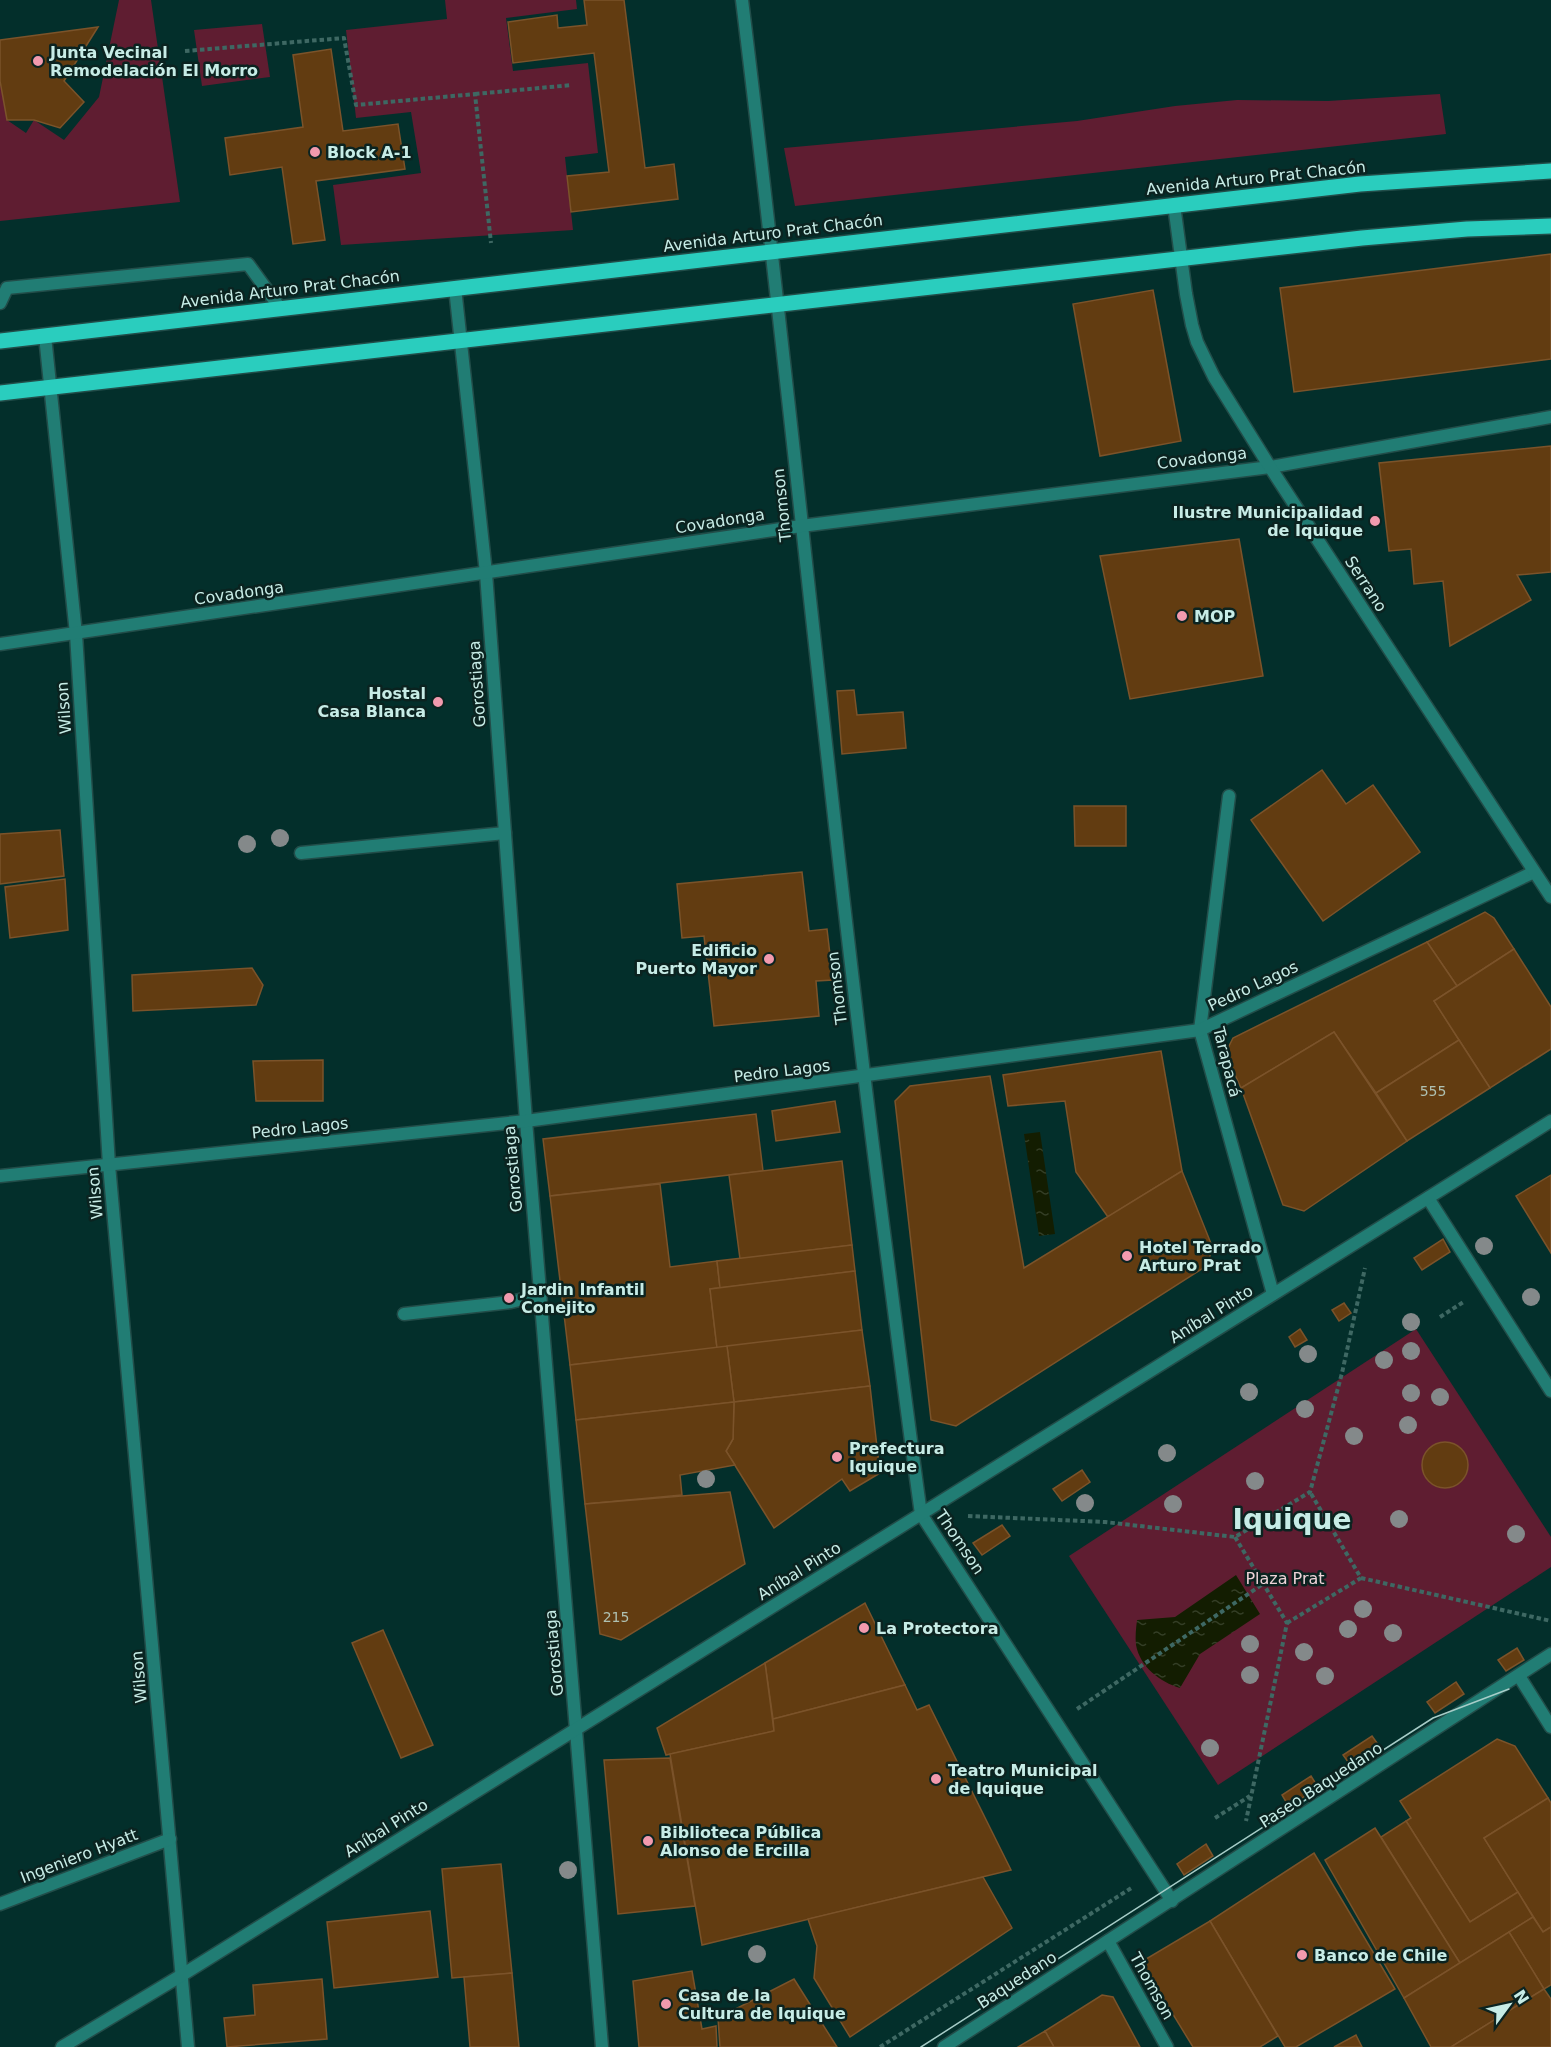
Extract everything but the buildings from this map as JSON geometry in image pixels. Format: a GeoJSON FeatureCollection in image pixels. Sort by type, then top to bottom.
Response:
{"type":"FeatureCollection","features":[{"type":"Feature","properties":{"kind":"main road","name":"Avenida Arturo Prat Chacón"},"geometry":{"type":"LineString","coordinates":[[0,341],[1360,184],[1551,171]]}},
{"type":"Feature","properties":{"kind":"main road"},"geometry":{"type":"LineString","coordinates":[[0,393],[1362,238],[1467,229],[1551,226]]}},
{"type":"Feature","properties":{"kind":"street","name":"Thomson"},"geometry":{"type":"LineString","coordinates":[[742,0],[773,250],[801,526],[863,1076],[921,1514],[1172,1901]]}},
{"type":"Feature","properties":{"kind":"street","name":"Serrano"},"geometry":{"type":"LineString","coordinates":[[1174,205],[1186,294],[1197,342],[1214,377],[1551,897]]}},
{"type":"Feature","properties":{"kind":"street"},"geometry":{"type":"LineString","coordinates":[[0,303],[7,288],[248,264],[280,308]]}},
{"type":"Feature","properties":{"kind":"street","name":"Gorostiaga"},"geometry":{"type":"LineString","coordinates":[[455,288],[486,573],[526,1121],[602,2047]]}},
{"type":"Feature","properties":{"kind":"street","name":"Wilson"},"geometry":{"type":"LineString","coordinates":[[45,336],[76,634],[109,1165],[189,2047]]}},
{"type":"Feature","properties":{"kind":"street","name":"Covadonga"},"geometry":{"type":"LineString","coordinates":[[0,644],[801,526],[1270,466],[1551,417]]}},
{"type":"Feature","properties":{"kind":"street","name":"Tarapacá"},"geometry":{"type":"LineString","coordinates":[[1229,796],[1200,1030],[1273,1294]]}},
{"type":"Feature","properties":{"kind":"street"},"geometry":{"type":"LineString","coordinates":[[301,853],[505,833]]}},
{"type":"Feature","properties":{"kind":"street","name":"Pedro Lagos"},"geometry":{"type":"LineString","coordinates":[[0,1176],[526,1121],[1200,1030],[1534,872]]}},
{"type":"Feature","properties":{"kind":"street","name":"Aníbal Pinto"},"geometry":{"type":"LineString","coordinates":[[62,2047],[182,1975],[1551,1121]]}},
{"type":"Feature","properties":{"kind":"street"},"geometry":{"type":"LineString","coordinates":[[1428,1198],[1445,1221],[1551,1391]]}},
{"type":"Feature","properties":{"kind":"street"},"geometry":{"type":"LineString","coordinates":[[404,1314],[511,1302],[540,1295]]}},
{"type":"Feature","properties":{"kind":"street","name":"Paseo Baquedano"},"geometry":{"type":"LineString","coordinates":[[1108,1941],[1551,1654]]}},
{"type":"Feature","properties":{"kind":"street"},"geometry":{"type":"LineString","coordinates":[[1519,1676],[1551,1727]]}},
{"type":"Feature","properties":{"kind":"street","name":"Ingeniero Hyatt"},"geometry":{"type":"LineString","coordinates":[[0,1904],[170,1839]]}},
{"type":"Feature","properties":{"kind":"street","name":"Thomson"},"geometry":{"type":"LineString","coordinates":[[1108,1941],[1167,2047]]}},
{"type":"Feature","properties":{"kind":"street","name":"Baquedano"},"geometry":{"type":"LineString","coordinates":[[944,2047],[964,2041],[1108,1941]]}},
{"type":"Feature","properties":{"kind":"path"},"geometry":{"type":"LineString","coordinates":[[185,51],[344,38],[356,105],[572,85]]}},
{"type":"Feature","properties":{"kind":"path"},"geometry":{"type":"LineString","coordinates":[[475,94],[490,243]]}},
{"type":"Feature","properties":{"kind":"path"},"geometry":{"type":"LineString","coordinates":[[968,1516],[1106,1522],[1235,1537],[1310,1492],[1342,1373],[1372,1232]]}},
{"type":"Feature","properties":{"kind":"path"},"geometry":{"type":"LineString","coordinates":[[1440,1317],[1457,1306]]}},
{"type":"Feature","properties":{"kind":"path"},"geometry":{"type":"LineString","coordinates":[[1310,1492],[1361,1578]]}},
{"type":"Feature","properties":{"kind":"path"},"geometry":{"type":"LineString","coordinates":[[1235,1537],[1287,1623],[1239,1858]]}},
{"type":"Feature","properties":{"kind":"path"},"geometry":{"type":"LineString","coordinates":[[1287,1623],[1361,1578],[1551,1621]]}},
{"type":"Feature","properties":{"kind":"path"},"geometry":{"type":"LineString","coordinates":[[1057,1723],[1263,1584]]}},
{"type":"Feature","properties":{"kind":"path"},"geometry":{"type":"LineString","coordinates":[[1215,1818],[1251,1795]]}},
{"type":"Feature","properties":{"kind":"path"},"geometry":{"type":"LineString","coordinates":[[880,2047],[1154,1874]]}},
{"type":"Feature","properties":{"kind":"green space"},"geometry":{"type":"Polygon","coordinates":[[[119,0],[151,0],[180,202],[0,221],[0,81],[7,120],[26,133],[34,120],[64,140],[99,97],[119,0]]]}},
{"type":"Feature","properties":{"kind":"green space"},"geometry":{"type":"Polygon","coordinates":[[[445,0],[576,0],[577,9],[506,18],[513,71],[588,63],[598,153],[565,157],[573,230],[341,245],[333,185],[421,173],[411,112],[356,118],[346,30],[447,19],[445,0]]]}},
{"type":"Feature","properties":{"kind":"green space"},"geometry":{"type":"Polygon","coordinates":[[[262,24],[270,77],[202,86],[194,30],[262,24]]]}},
{"type":"Feature","properties":{"kind":"green space"},"geometry":{"type":"Polygon","coordinates":[[[1440,94],[1446,134],[795,206],[784,148],[1077,121],[1175,106],[1237,100],[1328,101],[1440,94]]]}},
{"type":"Feature","properties":{"kind":"green space","name":"Plaza Prat"},"geometry":{"type":"Polygon","coordinates":[[[1416,1329],[1551,1537],[1551,1567],[1218,1785],[1069,1556],[1416,1329]]]}},
{"type":"Feature","properties":{"kind":"water"},"geometry":{"type":"Polygon","coordinates":[[[1040,1132],[1055,1234],[1039,1236],[1024,1134],[1040,1132]]]}},
{"type":"Feature","properties":{"kind":"water"},"geometry":{"type":"Polygon","coordinates":[[[1236,1575],[1260,1614],[1200,1654],[1180,1688],[1158,1678],[1146,1667],[1138,1653],[1137,1620],[1175,1617],[1236,1575]]]}},
{"type":"Feature","properties":{"kind":"tram line"},"geometry":{"type":"LineString","coordinates":[[921,2047],[1433,1718],[1509,1689]]}},
{"type":"Feature","properties":{"kind":"place","name":"Junta Vecinal Remodelación El Morro"},"geometry":{"type":"Point","coordinates":[38,61]}},
{"type":"Feature","properties":{"kind":"place","name":"Block A-1"},"geometry":{"type":"Point","coordinates":[315,152]}},
{"type":"Feature","properties":{"kind":"place","name":"Ilustre Municipalidad de Iquique"},"geometry":{"type":"Point","coordinates":[1375,521]}},
{"type":"Feature","properties":{"kind":"place","name":"MOP"},"geometry":{"type":"Point","coordinates":[1182,616]}},
{"type":"Feature","properties":{"kind":"place","name":"Hostal Casa Blanca"},"geometry":{"type":"Point","coordinates":[438,702]}},
{"type":"Feature","properties":{"kind":"place","name":"Edificio Puerto Mayor"},"geometry":{"type":"Point","coordinates":[769,959]}},
{"type":"Feature","properties":{"kind":"place","name":"Hotel Terrado Arturo Prat"},"geometry":{"type":"Point","coordinates":[1127,1256]}},
{"type":"Feature","properties":{"kind":"place","name":"Jardin Infantil Conejito"},"geometry":{"type":"Point","coordinates":[509,1298]}},
{"type":"Feature","properties":{"kind":"place","name":"Prefectura Iquique"},"geometry":{"type":"Point","coordinates":[837,1457]}},
{"type":"Feature","properties":{"kind":"place","name":"La Protectora"},"geometry":{"type":"Point","coordinates":[864,1628]}},
{"type":"Feature","properties":{"kind":"place","name":"Teatro Municipal de Iquique"},"geometry":{"type":"Point","coordinates":[936,1779]}},
{"type":"Feature","properties":{"kind":"place","name":"Biblioteca Pública Alonso de Ercilla"},"geometry":{"type":"Point","coordinates":[648,1841]}},
{"type":"Feature","properties":{"kind":"place","name":"Banco de Chile"},"geometry":{"type":"Point","coordinates":[1302,1955]}},
{"type":"Feature","properties":{"kind":"place","name":"Casa de la Cultura de Iquique"},"geometry":{"type":"Point","coordinates":[666,2004]}},
{"type":"Feature","properties":{"kind":"district","name":"Iquique"},"geometry":{"type":"Point","coordinates":[1292,1519]}}]}
